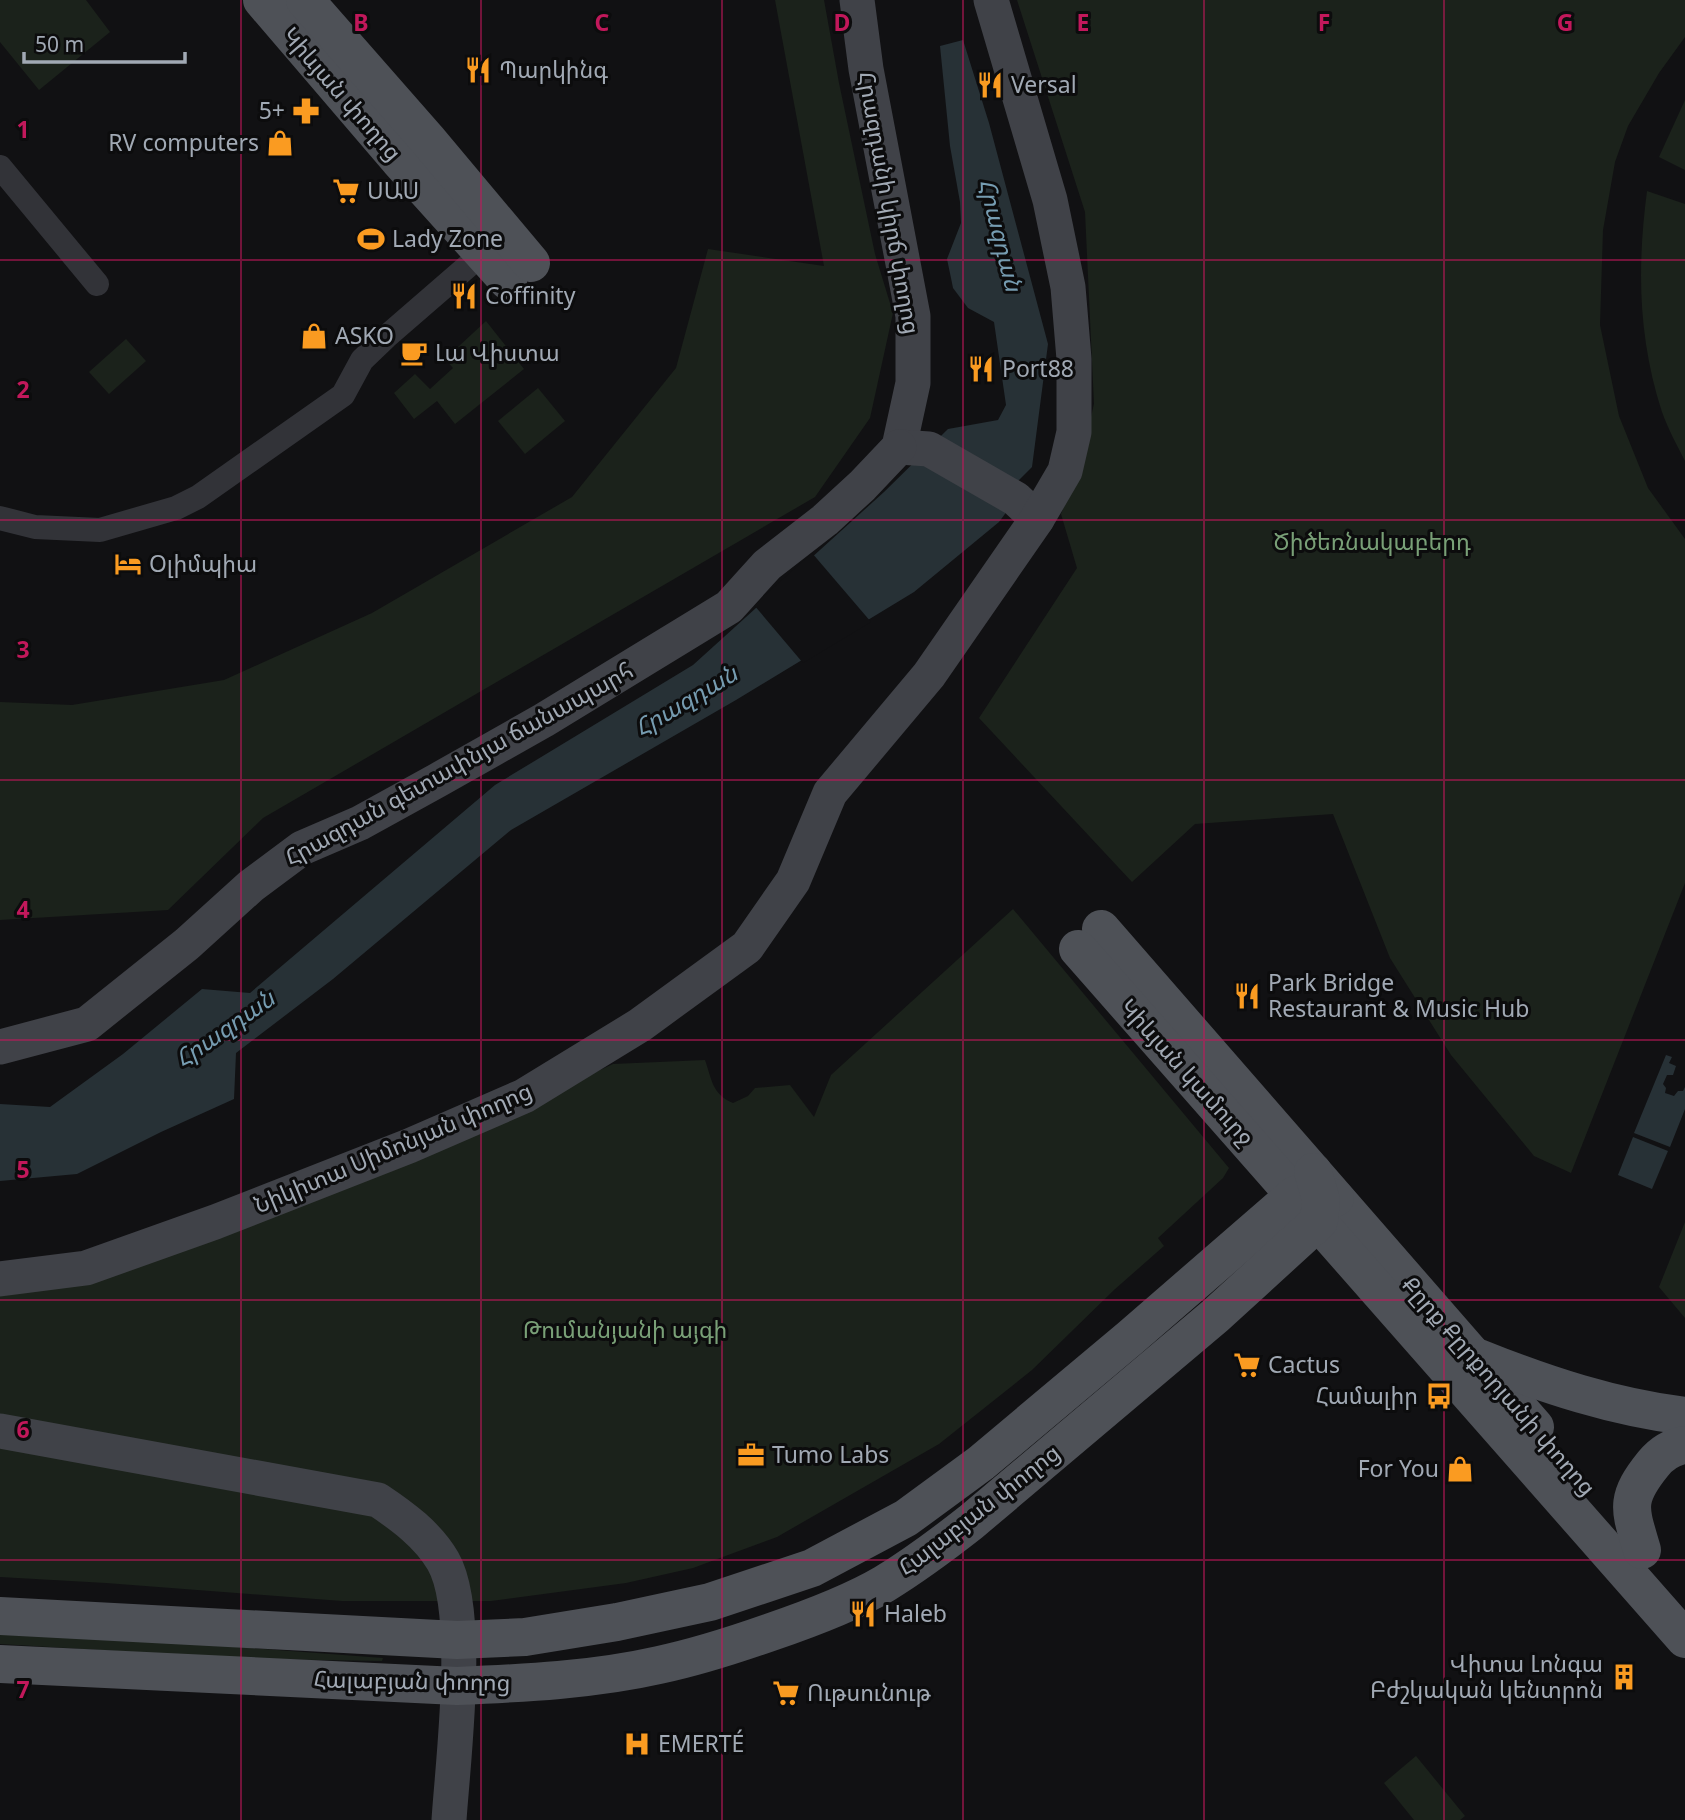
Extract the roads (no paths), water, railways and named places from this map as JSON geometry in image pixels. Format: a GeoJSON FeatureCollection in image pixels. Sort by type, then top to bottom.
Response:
{"type":"FeatureCollection","features":[{"type":"Feature","properties":{"kind":"main road","name":"Կիևյան փողոց"},"geometry":{"type":"LineString","coordinates":[[262,0],[413,149],[519,272],[484,253],[413,149],[305,0]]}},
{"type":"Feature","properties":{"kind":"main road","name":"Կիևյան կամուրջ"},"geometry":{"type":"LineString","coordinates":[[1090,939],[1316,1196]]}},
{"type":"Feature","properties":{"kind":"main road","name":"Քըրք Քըրքորյանի փողոց"},"geometry":{"type":"LineString","coordinates":[[1316,1196],[1472,1355],[1685,1601]]}},
{"type":"Feature","properties":{"kind":"main road","name":"Քըրք Քըրքորյանի փողոց"},"geometry":{"type":"LineString","coordinates":[[1316,1196],[1547,1480],[1685,1639]]}},
{"type":"Feature","properties":{"kind":"main road","name":"Հալաբյան փողոց"},"geometry":{"type":"LineString","coordinates":[[0,1616],[457,1640],[525,1637],[617,1622],[710,1602],[812,1568],[906,1518],[981,1463],[1130,1338],[1316,1196]]}},
{"type":"Feature","properties":{"kind":"main road","name":"Հալաբյան փողոց"},"geometry":{"type":"LineString","coordinates":[[0,1664],[457,1686],[577,1679],[657,1666],[715,1651],[806,1620],[882,1585],[930,1554],[971,1522],[1216,1316],[1316,1196]]}},
{"type":"Feature","properties":{"kind":"main road"},"geometry":{"type":"LineString","coordinates":[[1472,1355],[1525,1377],[1609,1403],[1685,1416]]}},
{"type":"Feature","properties":{"kind":"main road"},"geometry":{"type":"LineString","coordinates":[[1642,1550],[1632,1517],[1635,1489],[1658,1458],[1676,1447],[1685,1445]]}},
{"type":"Feature","properties":{"kind":"main road"},"geometry":{"type":"LineString","coordinates":[[1547,1480],[1630,1604],[1685,1669]]}},
{"type":"Feature","properties":{"kind":"street","name":"Հրազդանի կիրճ փողոց"},"geometry":{"type":"LineString","coordinates":[[857,0],[868,81],[913,316],[914,448]]}},
{"type":"Feature","properties":{"kind":"street","name":"Նիկիտա Սիմոնյան փողոց"},"geometry":{"type":"LineString","coordinates":[[0,1279],[86,1268],[215,1222],[409,1146],[524,1096],[640,1026],[747,947],[793,881],[830,793],[929,675],[1026,509],[1065,471],[1074,432],[1074,359],[1068,288],[1050,200],[991,0]]}},
{"type":"Feature","properties":{"kind":"street"},"geometry":{"type":"LineString","coordinates":[[0,167],[97,284]]}},
{"type":"Feature","properties":{"kind":"street"},"geometry":{"type":"LineString","coordinates":[[0,519],[35,527],[100,530],[176,508],[198,497],[343,396],[362,360],[484,253]]}},
{"type":"Feature","properties":{"kind":"street"},"geometry":{"type":"LineString","coordinates":[[914,448],[1026,509]]}},
{"type":"Feature","properties":{"kind":"street","name":"Հրազդան գետափնյա ճանապարհ"},"geometry":{"type":"LineString","coordinates":[[0,1047],[87,1024],[177,953],[251,886],[302,848],[360,823],[438,780],[555,713],[729,607],[767,565],[825,520],[862,486],[914,448]]}},
{"type":"Feature","properties":{"kind":"street"},"geometry":{"type":"LineString","coordinates":[[0,1431],[377,1500],[406,1519],[443,1561],[452,1584],[457,1610],[457,1686],[449,1820]]}},
{"type":"Feature","properties":{"kind":"water","name":"Հրազդան"},"geometry":{"type":"Polygon","coordinates":[[[963,40],[989,123],[1048,344],[1032,467],[1018,481],[1016,499],[999,522],[914,592],[736,700],[511,830],[333,979],[236,1053],[234,1099],[77,1174],[0,1181],[0,1104],[50,1107],[123,1054],[202,989],[250,993],[495,785],[693,665],[884,492],[948,429],[998,420],[1006,405],[994,322],[968,308],[953,288],[947,259],[961,223],[940,46],[963,40]]]}},
{"type":"Feature","properties":{"kind":"water"},"geometry":{"type":"Polygon","coordinates":[[[1666,1055],[1672,1057],[1669,1063],[1676,1066],[1673,1075],[1667,1075],[1663,1084],[1665,1093],[1674,1096],[1685,1087],[1685,1109],[1670,1147],[1634,1133],[1666,1055]]]}},
{"type":"Feature","properties":{"kind":"water"},"geometry":{"type":"Polygon","coordinates":[[[1633,1137],[1668,1151],[1652,1189],[1618,1175],[1633,1137]]]}},
{"type":"Feature","properties":{"kind":"place","name":"Պարկինգ"},"geometry":{"type":"Point","coordinates":[478,70]}},
{"type":"Feature","properties":{"kind":"place","name":"Versal"},"geometry":{"type":"Point","coordinates":[990,85]}},
{"type":"Feature","properties":{"kind":"place","name":"5+"},"geometry":{"type":"Point","coordinates":[306,111]}},
{"type":"Feature","properties":{"kind":"place","name":"RV computers"},"geometry":{"type":"Point","coordinates":[280,143]}},
{"type":"Feature","properties":{"kind":"place","name":"ՍԱՍ"},"geometry":{"type":"Point","coordinates":[346,191]}},
{"type":"Feature","properties":{"kind":"place","name":"Lady Zone"},"geometry":{"type":"Point","coordinates":[371,239]}},
{"type":"Feature","properties":{"kind":"place","name":"Coffinity"},"geometry":{"type":"Point","coordinates":[464,296]}},
{"type":"Feature","properties":{"kind":"place","name":"ASKO"},"geometry":{"type":"Point","coordinates":[314,336]}},
{"type":"Feature","properties":{"kind":"place","name":"Լա Վիստա"},"geometry":{"type":"Point","coordinates":[414,353]}},
{"type":"Feature","properties":{"kind":"place","name":"Port88"},"geometry":{"type":"Point","coordinates":[981,369]}},
{"type":"Feature","properties":{"kind":"place","name":"Օլիմպիա"},"geometry":{"type":"Point","coordinates":[128,564]}},
{"type":"Feature","properties":{"kind":"place","name":"Park Bridge Restaurant & Music Hub"},"geometry":{"type":"Point","coordinates":[1247,996]}},
{"type":"Feature","properties":{"kind":"place","name":"Cactus"},"geometry":{"type":"Point","coordinates":[1247,1365]}},
{"type":"Feature","properties":{"kind":"place","name":"Համալիր"},"geometry":{"type":"Point","coordinates":[1439,1396]}},
{"type":"Feature","properties":{"kind":"place","name":"Tumo Labs"},"geometry":{"type":"Point","coordinates":[751,1455]}},
{"type":"Feature","properties":{"kind":"place","name":"For You"},"geometry":{"type":"Point","coordinates":[1460,1469]}},
{"type":"Feature","properties":{"kind":"place","name":"Haleb"},"geometry":{"type":"Point","coordinates":[863,1614]}},
{"type":"Feature","properties":{"kind":"place","name":"Վիտա Լոնգա Բժշկական կենտրոն"},"geometry":{"type":"Point","coordinates":[1624,1677]}},
{"type":"Feature","properties":{"kind":"place","name":"Ութսունութ"},"geometry":{"type":"Point","coordinates":[786,1693]}},
{"type":"Feature","properties":{"kind":"place","name":"EMERTÉ"},"geometry":{"type":"Point","coordinates":[637,1744]}},
{"type":"Feature","properties":{"kind":"park label","name":"Ծիծեռնակաբերդ"},"geometry":{"type":"Point","coordinates":[1372,542]}},
{"type":"Feature","properties":{"kind":"park label","name":"Թումանյանի այգի"},"geometry":{"type":"Point","coordinates":[625,1330]}}]}
